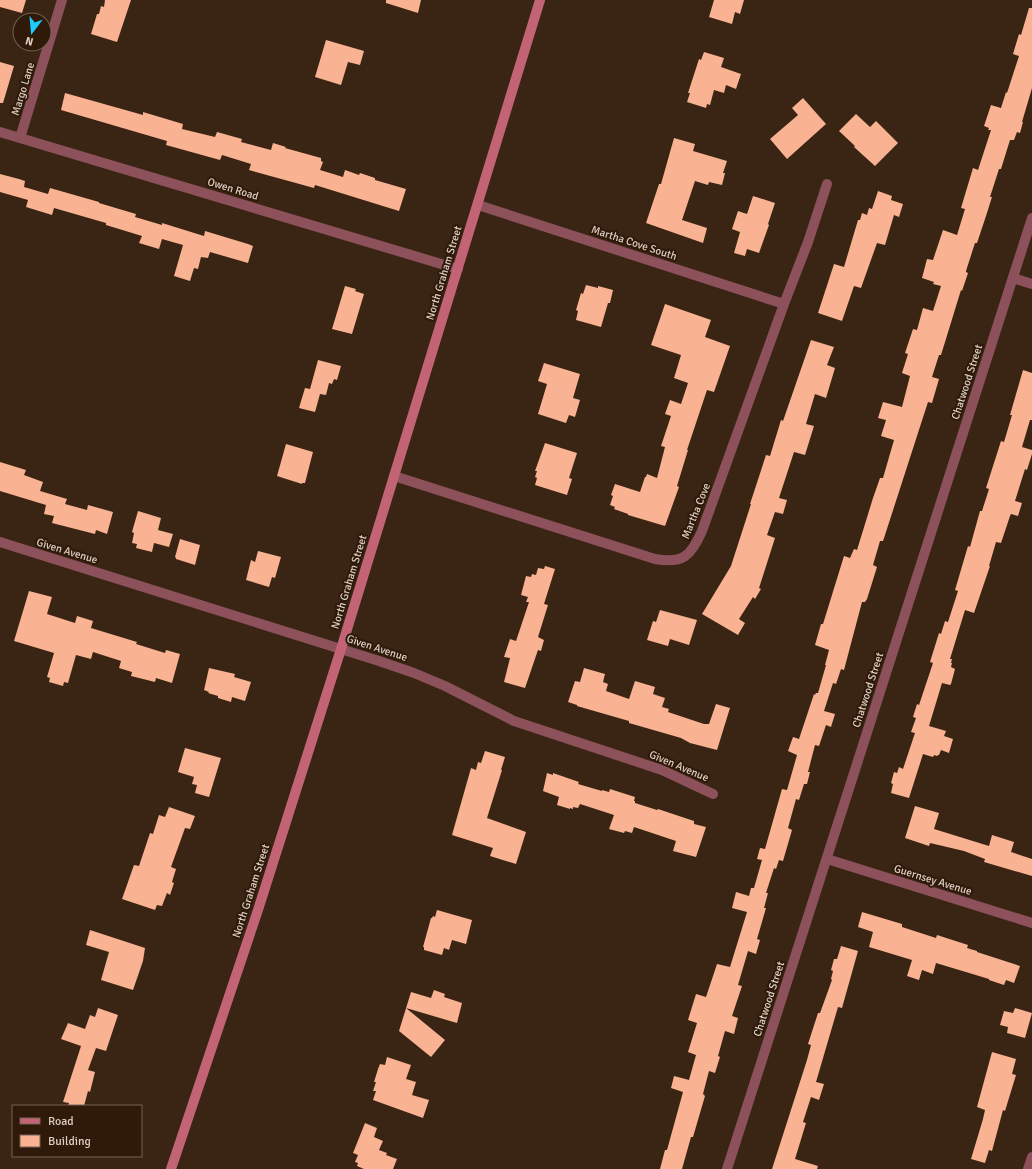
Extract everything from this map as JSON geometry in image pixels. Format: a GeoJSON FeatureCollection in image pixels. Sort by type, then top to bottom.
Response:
{"type":"FeatureCollection","features":[{"type":"Feature","properties":{"kind":"main road","name":"North Graham Street"},"geometry":{"type":"LineString","coordinates":[[171,1169],[258,910],[341,649],[540,0]]}},
{"type":"Feature","properties":{"kind":"street","name":"Margo Lane"},"geometry":{"type":"LineString","coordinates":[[20,138],[62,0]]}},
{"type":"Feature","properties":{"kind":"street","name":"Owen Road"},"geometry":{"type":"LineString","coordinates":[[0,132],[458,269]]}},
{"type":"Feature","properties":{"kind":"street","name":"Martha Cove"},"geometry":{"type":"LineString","coordinates":[[394,476],[655,559],[674,561],[682,558],[692,550],[702,531],[808,242],[827,184]]}},
{"type":"Feature","properties":{"kind":"street","name":"Martha Cove South"},"geometry":{"type":"LineString","coordinates":[[478,206],[784,304]]}},
{"type":"Feature","properties":{"kind":"street","name":"Chatwood Street"},"geometry":{"type":"LineString","coordinates":[[727,1169],[1032,218]]}},
{"type":"Feature","properties":{"kind":"street"},"geometry":{"type":"LineString","coordinates":[[1013,278],[1032,284]]}},
{"type":"Feature","properties":{"kind":"street","name":"Given Avenue"},"geometry":{"type":"LineString","coordinates":[[0,542],[414,673],[445,686],[514,721],[662,770],[713,794]]}},
{"type":"Feature","properties":{"kind":"street","name":"Guernsey Avenue"},"geometry":{"type":"LineString","coordinates":[[827,859],[1032,923]]}},
{"type":"Feature","properties":{"kind":"street"},"geometry":{"type":"LineString","coordinates":[[1028,1169],[1032,1157]]}},
{"type":"Feature","properties":{"kind":"building"},"geometry":{"type":"Polygon","coordinates":[[[0,0],[26,0],[22,12],[0,7],[0,0]]]}},
{"type":"Feature","properties":{"kind":"building"},"geometry":{"type":"Polygon","coordinates":[[[105,0],[131,0],[117,42],[91,34],[97,14],[99,14],[101,6],[104,7],[105,0]]]}},
{"type":"Feature","properties":{"kind":"building"},"geometry":{"type":"Polygon","coordinates":[[[386,0],[421,0],[418,13],[386,3],[386,0]]]}},
{"type":"Feature","properties":{"kind":"building"},"geometry":{"type":"Polygon","coordinates":[[[714,0],[744,0],[740,14],[735,12],[732,24],[709,17],[714,0]]]}},
{"type":"Feature","properties":{"kind":"building"},"geometry":{"type":"Polygon","coordinates":[[[1029,8],[1032,8],[1032,88],[1020,133],[1017,132],[1014,140],[1010,140],[1001,169],[999,169],[990,197],[992,197],[986,216],[966,271],[968,273],[962,291],[961,290],[941,355],[939,355],[932,377],[939,379],[932,403],[928,402],[883,541],[880,541],[873,565],[877,567],[867,599],[865,602],[862,602],[844,670],[841,669],[836,684],[833,683],[824,711],[835,714],[831,727],[826,725],[819,746],[815,745],[808,772],[810,772],[807,784],[804,784],[799,800],[796,799],[788,828],[792,830],[783,861],[779,860],[776,869],[774,868],[766,893],[768,893],[764,908],[766,908],[757,939],[760,940],[756,954],[748,951],[738,985],[742,986],[732,1016],[738,1018],[734,1034],[725,1031],[715,1073],[709,1071],[703,1094],[705,1096],[682,1169],[660,1169],[665,1150],[667,1150],[683,1092],[671,1088],[674,1076],[689,1080],[696,1055],[688,1052],[697,1023],[688,1020],[696,994],[706,997],[717,964],[730,967],[747,912],[732,908],[736,892],[749,896],[751,888],[754,888],[762,860],[757,859],[760,848],[765,849],[782,789],[787,790],[797,755],[788,751],[793,737],[799,739],[814,694],[815,695],[818,693],[826,665],[829,650],[815,645],[821,624],[823,624],[844,556],[850,558],[854,549],[857,550],[880,478],[883,478],[894,440],[881,436],[886,420],[878,418],[883,402],[902,407],[910,376],[902,373],[908,354],[905,353],[913,329],[917,330],[923,308],[933,311],[941,286],[933,284],[934,282],[922,278],[927,259],[933,260],[943,230],[957,235],[965,209],[961,208],[973,168],[978,170],[991,130],[988,130],[989,128],[984,126],[991,105],[1001,108],[1006,92],[1007,93],[1019,56],[1013,54],[1019,34],[1021,35],[1029,8]]]}},
{"type":"Feature","properties":{"kind":"building"},"geometry":{"type":"Polygon","coordinates":[[[326,40],[364,51],[360,65],[348,62],[341,85],[315,77],[326,40]]]}},
{"type":"Feature","properties":{"kind":"building"},"geometry":{"type":"Polygon","coordinates":[[[704,52],[724,58],[721,67],[741,74],[736,89],[726,85],[724,93],[714,90],[710,105],[707,104],[706,108],[687,102],[690,93],[688,93],[699,59],[701,60],[704,52]]]}},
{"type":"Feature","properties":{"kind":"building"},"geometry":{"type":"Polygon","coordinates":[[[0,62],[14,66],[3,103],[0,103],[0,62]]]}},
{"type":"Feature","properties":{"kind":"building"},"geometry":{"type":"Polygon","coordinates":[[[65,93],[143,115],[143,112],[183,124],[182,129],[215,137],[217,132],[242,139],[241,142],[271,150],[273,143],[321,158],[321,161],[323,162],[320,170],[343,177],[345,170],[359,175],[360,173],[375,178],[375,180],[406,189],[399,211],[315,185],[314,188],[249,170],[251,164],[222,155],[220,160],[166,145],[167,141],[61,110],[65,93]]]}},
{"type":"Feature","properties":{"kind":"building"},"geometry":{"type":"Polygon","coordinates":[[[803,98],[826,124],[787,159],[770,139],[798,115],[792,108],[803,98]]]}},
{"type":"Feature","properties":{"kind":"building"},"geometry":{"type":"Polygon","coordinates":[[[856,114],[870,127],[876,121],[898,143],[875,166],[839,131],[856,114]]]}},
{"type":"Feature","properties":{"kind":"building"},"geometry":{"type":"Polygon","coordinates":[[[674,138],[695,144],[693,151],[727,161],[723,173],[725,173],[722,185],[709,182],[708,185],[695,181],[682,220],[707,228],[703,243],[646,223],[659,184],[661,184],[674,138]]]}},
{"type":"Feature","properties":{"kind":"building"},"geometry":{"type":"Polygon","coordinates":[[[0,174],[25,181],[24,187],[48,194],[50,188],[136,214],[135,217],[162,225],[162,223],[204,236],[205,231],[248,244],[253,246],[248,263],[210,252],[208,258],[201,257],[198,269],[194,268],[190,281],[174,276],[183,245],[162,239],[159,249],[139,243],[142,236],[106,225],[106,223],[54,208],[52,215],[26,207],[28,200],[0,192],[0,174]]]}},
{"type":"Feature","properties":{"kind":"building"},"geometry":{"type":"Polygon","coordinates":[[[878,191],[892,196],[891,200],[903,204],[899,217],[894,215],[885,245],[877,243],[861,288],[854,286],[842,321],[818,313],[834,264],[844,267],[858,220],[860,220],[862,213],[867,215],[869,208],[872,209],[878,191]]]}},
{"type":"Feature","properties":{"kind":"building"},"geometry":{"type":"Polygon","coordinates":[[[753,196],[775,203],[759,253],[747,249],[745,256],[734,253],[740,232],[732,229],[738,211],[747,214],[753,196]]]}},
{"type":"Feature","properties":{"kind":"building"},"geometry":{"type":"Polygon","coordinates":[[[586,285],[598,288],[598,286],[613,290],[601,327],[576,320],[578,311],[576,310],[581,293],[583,294],[586,285]]]}},
{"type":"Feature","properties":{"kind":"building"},"geometry":{"type":"Polygon","coordinates":[[[345,286],[356,289],[355,291],[364,294],[352,334],[332,329],[345,286]]]}},
{"type":"Feature","properties":{"kind":"building"},"geometry":{"type":"Polygon","coordinates":[[[665,304],[711,320],[705,337],[730,346],[714,392],[707,390],[687,450],[677,486],[679,487],[665,526],[628,515],[614,509],[615,507],[610,505],[613,496],[611,495],[615,484],[640,492],[647,474],[657,478],[665,447],[661,446],[671,416],[665,414],[670,400],[681,404],[688,383],[674,378],[681,355],[651,345],[665,304]]]}},
{"type":"Feature","properties":{"kind":"building"},"geometry":{"type":"Polygon","coordinates":[[[811,340],[834,347],[827,365],[835,368],[826,398],[815,394],[806,424],[814,426],[805,455],[794,452],[779,498],[787,500],[783,514],[775,512],[767,535],[775,538],[759,588],[761,589],[755,599],[753,597],[739,619],[745,623],[738,635],[702,614],[731,566],[766,455],[770,456],[781,420],[783,421],[811,340]]]}},
{"type":"Feature","properties":{"kind":"building"},"geometry":{"type":"Polygon","coordinates":[[[318,360],[341,366],[337,380],[334,379],[332,384],[329,383],[326,395],[320,394],[315,412],[299,408],[305,388],[310,389],[318,360]]]}},
{"type":"Feature","properties":{"kind":"building"},"geometry":{"type":"Polygon","coordinates":[[[544,363],[580,374],[573,398],[580,400],[575,417],[569,415],[566,423],[538,414],[547,384],[538,381],[544,363]]]}},
{"type":"Feature","properties":{"kind":"building"},"geometry":{"type":"Polygon","coordinates":[[[1023,370],[1032,373],[1032,420],[1030,420],[1022,447],[1032,450],[1032,454],[1027,470],[1025,469],[1015,501],[1022,503],[1018,516],[1011,514],[1001,543],[996,542],[990,566],[974,613],[965,610],[950,659],[952,659],[951,667],[955,669],[951,684],[942,683],[929,726],[946,731],[944,736],[953,739],[949,753],[941,750],[939,755],[934,755],[933,757],[923,754],[909,798],[891,793],[893,784],[891,783],[894,772],[897,773],[899,767],[903,769],[915,733],[911,732],[916,718],[913,717],[917,704],[919,705],[933,663],[930,662],[939,633],[941,634],[945,621],[948,622],[958,591],[955,590],[968,546],[970,547],[980,511],[982,511],[989,489],[986,488],[1001,441],[1004,442],[1023,370]]]}},
{"type":"Feature","properties":{"kind":"building"},"geometry":{"type":"Polygon","coordinates":[[[545,443],[577,453],[569,478],[572,479],[567,495],[535,485],[537,471],[535,471],[545,443]]]}},
{"type":"Feature","properties":{"kind":"building"},"geometry":{"type":"Polygon","coordinates":[[[286,444],[313,452],[305,483],[302,484],[277,476],[286,444]]]}},
{"type":"Feature","properties":{"kind":"building"},"geometry":{"type":"Polygon","coordinates":[[[0,462],[26,470],[24,475],[43,482],[40,491],[67,499],[65,504],[87,510],[88,505],[113,512],[107,534],[96,530],[95,534],[52,523],[54,516],[44,514],[46,505],[0,491],[0,462]]]}},
{"type":"Feature","properties":{"kind":"building"},"geometry":{"type":"Polygon","coordinates":[[[138,511],[161,518],[158,530],[173,534],[169,547],[154,543],[152,552],[136,548],[137,544],[132,543],[134,533],[132,532],[138,511]]]}},
{"type":"Feature","properties":{"kind":"building"},"geometry":{"type":"Polygon","coordinates":[[[180,539],[200,545],[195,565],[176,559],[175,557],[180,539]]]}},
{"type":"Feature","properties":{"kind":"building"},"geometry":{"type":"Polygon","coordinates":[[[258,551],[281,557],[275,578],[272,577],[269,587],[246,580],[251,560],[255,562],[258,551]]]}},
{"type":"Feature","properties":{"kind":"building"},"geometry":{"type":"Polygon","coordinates":[[[545,566],[555,569],[544,604],[548,605],[538,637],[544,640],[541,651],[538,650],[525,688],[504,682],[510,658],[504,657],[510,639],[516,641],[529,602],[526,602],[528,597],[521,595],[526,576],[531,577],[532,574],[536,575],[538,568],[544,569],[545,566]]]}},
{"type":"Feature","properties":{"kind":"building"},"geometry":{"type":"Polygon","coordinates":[[[29,591],[52,597],[47,614],[75,623],[77,616],[93,621],[91,628],[137,642],[136,644],[165,653],[166,650],[180,654],[172,683],[156,678],[155,682],[131,676],[132,672],[119,668],[121,661],[93,652],[91,659],[76,655],[68,683],[64,682],[63,686],[49,682],[50,678],[47,677],[54,653],[14,641],[29,591]]]}},
{"type":"Feature","properties":{"kind":"building"},"geometry":{"type":"Polygon","coordinates":[[[660,610],[697,620],[689,645],[670,639],[668,646],[647,640],[653,621],[656,622],[660,610]]]}},
{"type":"Feature","properties":{"kind":"building"},"geometry":{"type":"Polygon","coordinates":[[[209,668],[235,674],[234,677],[251,682],[245,701],[232,697],[231,702],[218,698],[218,696],[204,690],[209,668]]]}},
{"type":"Feature","properties":{"kind":"building"},"geometry":{"type":"Polygon","coordinates":[[[584,668],[605,674],[603,682],[608,684],[606,691],[629,699],[635,681],[655,687],[653,694],[665,698],[662,707],[669,709],[668,712],[704,724],[709,724],[716,704],[730,708],[717,750],[690,743],[681,738],[629,723],[629,721],[568,702],[575,681],[580,682],[584,668]]]}},
{"type":"Feature","properties":{"kind":"building"},"geometry":{"type":"Polygon","coordinates":[[[185,748],[221,758],[209,797],[195,793],[197,785],[192,784],[194,777],[178,772],[185,748]]]}},
{"type":"Feature","properties":{"kind":"building"},"geometry":{"type":"Polygon","coordinates":[[[485,751],[505,757],[487,818],[526,832],[516,864],[490,856],[493,848],[452,835],[471,768],[476,770],[478,762],[481,763],[485,751]]]}},
{"type":"Feature","properties":{"kind":"building"},"geometry":{"type":"Polygon","coordinates":[[[547,773],[553,775],[553,773],[579,782],[578,784],[602,791],[609,792],[610,789],[635,797],[635,803],[694,821],[694,824],[706,827],[696,857],[673,851],[676,841],[634,827],[632,833],[625,831],[624,833],[609,829],[614,815],[580,804],[578,808],[573,807],[573,809],[557,805],[559,797],[543,791],[547,773]]]}},
{"type":"Feature","properties":{"kind":"building"},"geometry":{"type":"Polygon","coordinates":[[[915,806],[939,813],[934,829],[989,846],[992,835],[1014,842],[1011,852],[1032,859],[1032,876],[984,862],[985,859],[964,851],[930,843],[929,846],[905,838],[915,806]]]}},
{"type":"Feature","properties":{"kind":"building"},"geometry":{"type":"Polygon","coordinates":[[[169,807],[195,816],[190,829],[185,828],[171,867],[176,869],[170,895],[167,893],[162,906],[157,905],[155,910],[122,899],[134,865],[139,866],[150,833],[153,834],[159,815],[165,817],[169,807]]]}},
{"type":"Feature","properties":{"kind":"building"},"geometry":{"type":"Polygon","coordinates":[[[437,910],[472,920],[466,944],[452,940],[449,950],[444,948],[442,955],[424,950],[423,947],[431,918],[433,916],[435,917],[437,910]]]}},
{"type":"Feature","properties":{"kind":"building"},"geometry":{"type":"Polygon","coordinates":[[[862,912],[902,924],[902,927],[936,938],[937,935],[968,945],[967,948],[1020,966],[1014,983],[1006,980],[1004,985],[936,963],[933,974],[922,970],[919,980],[907,976],[912,960],[869,947],[873,932],[858,927],[862,912]]]}},
{"type":"Feature","properties":{"kind":"building"},"geometry":{"type":"Polygon","coordinates":[[[90,930],[145,948],[143,961],[133,990],[101,980],[109,952],[86,945],[90,930]]]}},
{"type":"Feature","properties":{"kind":"building"},"geometry":{"type":"Polygon","coordinates":[[[841,946],[858,951],[842,1008],[838,1007],[816,1082],[824,1084],[819,1100],[811,1097],[803,1122],[806,1123],[795,1159],[818,1166],[817,1169],[772,1169],[807,1060],[811,1045],[808,1044],[818,1013],[820,1013],[832,980],[833,971],[831,970],[834,959],[837,959],[841,946]]]}},
{"type":"Feature","properties":{"kind":"building"},"geometry":{"type":"Polygon","coordinates":[[[434,990],[445,994],[444,997],[462,1003],[457,1023],[406,1008],[411,992],[431,998],[434,990]]]}},
{"type":"Feature","properties":{"kind":"building"},"geometry":{"type":"Polygon","coordinates":[[[98,1008],[118,1015],[106,1051],[96,1048],[88,1070],[95,1072],[90,1092],[88,1091],[84,1105],[68,1105],[69,1103],[63,1102],[81,1046],[61,1039],[68,1023],[85,1029],[90,1015],[95,1017],[98,1008]]]}},
{"type":"Feature","properties":{"kind":"building"},"geometry":{"type":"Polygon","coordinates":[[[406,1008],[445,1040],[431,1057],[399,1031],[406,1008]]]}},
{"type":"Feature","properties":{"kind":"building"},"geometry":{"type":"Polygon","coordinates":[[[1015,1008],[1032,1013],[1025,1038],[1007,1033],[1008,1027],[1000,1025],[1004,1011],[1013,1013],[1015,1008]]]}},
{"type":"Feature","properties":{"kind":"building"},"geometry":{"type":"Polygon","coordinates":[[[992,1052],[1016,1059],[1012,1074],[1016,1075],[1005,1111],[1003,1110],[992,1151],[989,1150],[985,1163],[971,1159],[985,1110],[977,1107],[992,1052]]]}},
{"type":"Feature","properties":{"kind":"building"},"geometry":{"type":"Polygon","coordinates":[[[387,1057],[411,1065],[406,1079],[416,1082],[412,1095],[429,1100],[423,1118],[373,1100],[376,1091],[373,1091],[376,1082],[374,1082],[378,1069],[380,1064],[385,1065],[387,1057]]]}},
{"type":"Feature","properties":{"kind":"building"},"geometry":{"type":"Polygon","coordinates":[[[365,1123],[377,1128],[374,1137],[383,1141],[379,1150],[387,1153],[386,1155],[397,1159],[393,1169],[364,1169],[357,1166],[358,1163],[355,1162],[358,1155],[353,1153],[365,1123]]]}}]}
